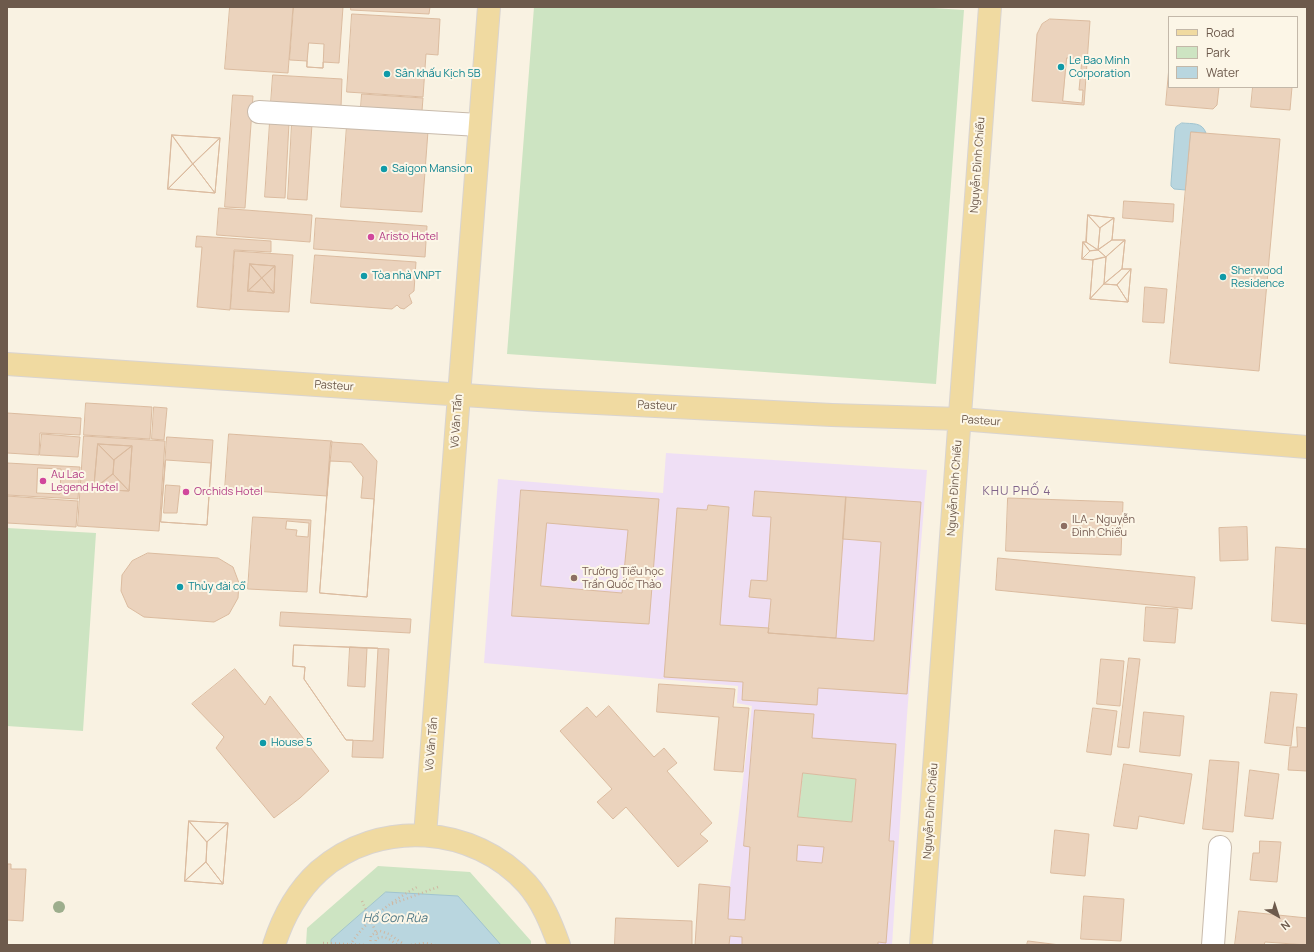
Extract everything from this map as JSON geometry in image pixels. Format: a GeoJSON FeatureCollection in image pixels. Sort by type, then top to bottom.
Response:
{"type":"FeatureCollection","features":[{"type":"Feature","properties":{"kind":"main road","name":"Võ Văn Tần"},"geometry":{"type":"LineString","coordinates":[[425,835],[489,7]]}},
{"type":"Feature","properties":{"kind":"main road","name":"Nguyễn Đình Chiểu"},"geometry":{"type":"LineString","coordinates":[[921,945],[990,7]]}},
{"type":"Feature","properties":{"kind":"main road","name":"Pasteur"},"geometry":{"type":"LineString","coordinates":[[7,364],[460,394],[776,412],[960,420],[1307,447]]}},
{"type":"Feature","properties":{"kind":"main road"},"geometry":{"type":"LineString","coordinates":[[274,945],[280,927],[290,906],[303,888],[320,871],[338,857],[358,847],[380,839],[402,835],[425,835],[448,838],[470,844],[492,855],[510,868],[527,884],[541,903],[551,923],[559,945]]}},
{"type":"Feature","properties":{"kind":"lane"},"geometry":{"type":"LineString","coordinates":[[259,112],[479,125]]}},
{"type":"Feature","properties":{"kind":"lane"},"geometry":{"type":"LineString","coordinates":[[1213,945],[1220,847]]}},
{"type":"Feature","properties":{"kind":"path"},"geometry":{"type":"LineString","coordinates":[[350,945],[370,921],[388,906],[419,886]]}},
{"type":"Feature","properties":{"kind":"path"},"geometry":{"type":"LineString","coordinates":[[388,906],[438,887]]}},
{"type":"Feature","properties":{"kind":"path"},"geometry":{"type":"LineString","coordinates":[[362,901],[378,938],[376,939],[376,945]]}},
{"type":"Feature","properties":{"kind":"path"},"geometry":{"type":"LineString","coordinates":[[370,945],[371,935],[380,931],[389,934],[402,943]]}},
{"type":"Feature","properties":{"kind":"path"},"geometry":{"type":"LineString","coordinates":[[378,938],[382,937],[391,940],[397,945]]}},
{"type":"Feature","properties":{"kind":"path"},"geometry":{"type":"LineString","coordinates":[[323,943],[366,945]]}},
{"type":"Feature","properties":{"kind":"path"},"geometry":{"type":"LineString","coordinates":[[411,945],[425,943],[435,945]]}},
{"type":"Feature","properties":{"kind":"shaded area"},"geometry":{"type":"Polygon","coordinates":[[[666,453],[927,470],[907,715],[892,945],[695,945],[699,884],[730,886],[752,706],[737,703],[738,686],[484,663],[498,479],[663,493],[666,453]]]}},
{"type":"Feature","properties":{"kind":"green space"},"geometry":{"type":"Polygon","coordinates":[[[534,7],[918,7],[964,10],[936,384],[507,354],[534,7]]]}},
{"type":"Feature","properties":{"kind":"green space"},"geometry":{"type":"Polygon","coordinates":[[[7,528],[96,533],[83,731],[7,726],[7,528]]]}},
{"type":"Feature","properties":{"kind":"green space"},"geometry":{"type":"Polygon","coordinates":[[[803,773],[856,779],[852,822],[798,817],[803,773]]]}},
{"type":"Feature","properties":{"kind":"green space"},"geometry":{"type":"Polygon","coordinates":[[[378,866],[470,872],[531,941],[531,945],[306,945],[307,928],[378,866]]]}},
{"type":"Feature","properties":{"kind":"water"},"geometry":{"type":"Polygon","coordinates":[[[1182,123],[1200,125],[1206,133],[1191,132],[1186,190],[1174,189],[1171,186],[1175,130],[1176,127],[1182,123]]]}},
{"type":"Feature","properties":{"kind":"water","name":"Hồ Con Rùa"},"geometry":{"type":"Polygon","coordinates":[[[386,892],[458,896],[501,945],[331,945],[331,940],[386,892]]]}},
{"type":"Feature","properties":{"kind":"building"},"geometry":{"type":"Polygon","coordinates":[[[230,7],[293,7],[288,73],[225,69],[230,7]]]}},
{"type":"Feature","properties":{"kind":"building"},"geometry":{"type":"Polygon","coordinates":[[[294,7],[343,7],[339,63],[323,62],[323,68],[307,67],[307,61],[290,60],[294,7]]]}},
{"type":"Feature","properties":{"kind":"building"},"geometry":{"type":"Polygon","coordinates":[[[351,7],[430,7],[429,14],[351,10],[351,7]]]}},
{"type":"Feature","properties":{"kind":"building","name":"Sân khấu Kịch 5B"},"geometry":{"type":"Polygon","coordinates":[[[352,14],[440,19],[438,55],[426,54],[423,97],[347,92],[352,14]]]}},
{"type":"Feature","properties":{"kind":"building","name":"Le Bao Minh Corporation"},"geometry":{"type":"Polygon","coordinates":[[[1050,19],[1090,21],[1084,105],[1032,101],[1037,34],[1042,24],[1050,19]]]}},
{"type":"Feature","properties":{"kind":"building"},"geometry":{"type":"Polygon","coordinates":[[[309,43],[324,44],[323,68],[307,67],[309,43]]]}},
{"type":"Feature","properties":{"kind":"building"},"geometry":{"type":"Polygon","coordinates":[[[1067,58],[1082,59],[1079,90],[1083,90],[1082,103],[1063,101],[1067,58]]]}},
{"type":"Feature","properties":{"kind":"building"},"geometry":{"type":"Polygon","coordinates":[[[273,75],[342,79],[341,108],[271,103],[273,75]]]}},
{"type":"Feature","properties":{"kind":"building"},"geometry":{"type":"Polygon","coordinates":[[[1168,80],[1168,88],[1219,88],[1217,105],[1213,109],[1166,105],[1168,80]]]}},
{"type":"Feature","properties":{"kind":"building"},"geometry":{"type":"Polygon","coordinates":[[[1253,88],[1292,88],[1290,110],[1251,107],[1253,88]]]}},
{"type":"Feature","properties":{"kind":"building"},"geometry":{"type":"Polygon","coordinates":[[[362,94],[423,98],[422,111],[361,107],[362,94]]]}},
{"type":"Feature","properties":{"kind":"building"},"geometry":{"type":"Polygon","coordinates":[[[233,95],[253,96],[245,208],[225,207],[233,95]]]}},
{"type":"Feature","properties":{"kind":"building"},"geometry":{"type":"Polygon","coordinates":[[[270,122],[289,123],[285,198],[265,197],[270,122]]]}},
{"type":"Feature","properties":{"kind":"building"},"geometry":{"type":"Polygon","coordinates":[[[292,123],[312,124],[307,200],[288,199],[292,123]]]}},
{"type":"Feature","properties":{"kind":"building","name":"Saigon Mansion"},"geometry":{"type":"Polygon","coordinates":[[[347,125],[428,131],[422,212],[341,207],[347,125]]]}},
{"type":"Feature","properties":{"kind":"building","name":"Sherwood Residence"},"geometry":{"type":"Polygon","coordinates":[[[1191,132],[1280,139],[1259,371],[1170,363],[1191,132]]]}},
{"type":"Feature","properties":{"kind":"building"},"geometry":{"type":"Polygon","coordinates":[[[172,135],[220,138],[215,193],[168,189],[172,135]]]}},
{"type":"Feature","properties":{"kind":"building"},"geometry":{"type":"Polygon","coordinates":[[[172,135],[193,164],[168,189],[172,135]]]}},
{"type":"Feature","properties":{"kind":"building"},"geometry":{"type":"Polygon","coordinates":[[[172,135],[220,138],[193,164],[172,135]]]}},
{"type":"Feature","properties":{"kind":"building"},"geometry":{"type":"Polygon","coordinates":[[[220,138],[215,193],[193,164],[220,138]]]}},
{"type":"Feature","properties":{"kind":"building"},"geometry":{"type":"Polygon","coordinates":[[[193,164],[215,193],[168,189],[193,164]]]}},
{"type":"Feature","properties":{"kind":"building"},"geometry":{"type":"Polygon","coordinates":[[[1124,201],[1174,204],[1173,222],[1123,218],[1124,201]]]}},
{"type":"Feature","properties":{"kind":"building"},"geometry":{"type":"Polygon","coordinates":[[[219,208],[312,215],[310,242],[217,235],[219,208]]]}},
{"type":"Feature","properties":{"kind":"building"},"geometry":{"type":"Polygon","coordinates":[[[1088,215],[1114,218],[1112,240],[1125,240],[1122,269],[1131,269],[1128,302],[1090,299],[1093,260],[1082,259],[1083,242],[1086,242],[1088,215]]]}},
{"type":"Feature","properties":{"kind":"building"},"geometry":{"type":"Polygon","coordinates":[[[1088,215],[1114,218],[1100,228],[1088,215]]]}},
{"type":"Feature","properties":{"kind":"building"},"geometry":{"type":"Polygon","coordinates":[[[1088,215],[1100,228],[1098,250],[1086,242],[1088,215]]]}},
{"type":"Feature","properties":{"kind":"building","name":"Aristo Hotel"},"geometry":{"type":"Polygon","coordinates":[[[316,218],[427,226],[425,257],[314,249],[316,218]]]}},
{"type":"Feature","properties":{"kind":"building"},"geometry":{"type":"Polygon","coordinates":[[[1114,218],[1112,240],[1098,250],[1100,228],[1114,218]]]}},
{"type":"Feature","properties":{"kind":"building"},"geometry":{"type":"Polygon","coordinates":[[[197,236],[271,241],[271,252],[234,250],[230,310],[197,307],[202,247],[196,247],[197,236]]]}},
{"type":"Feature","properties":{"kind":"building"},"geometry":{"type":"Polygon","coordinates":[[[1112,240],[1125,240],[1106,257],[1098,250],[1112,240]]]}},
{"type":"Feature","properties":{"kind":"building"},"geometry":{"type":"Polygon","coordinates":[[[1125,240],[1122,269],[1104,284],[1106,257],[1125,240]]]}},
{"type":"Feature","properties":{"kind":"building"},"geometry":{"type":"Polygon","coordinates":[[[1083,242],[1086,242],[1098,250],[1090,251],[1083,242]]]}},
{"type":"Feature","properties":{"kind":"building"},"geometry":{"type":"Polygon","coordinates":[[[1083,242],[1090,251],[1082,259],[1083,242]]]}},
{"type":"Feature","properties":{"kind":"building"},"geometry":{"type":"Polygon","coordinates":[[[1098,250],[1106,257],[1093,260],[1082,259],[1090,251],[1098,250]]]}},
{"type":"Feature","properties":{"kind":"building"},"geometry":{"type":"Polygon","coordinates":[[[235,251],[293,255],[289,312],[231,309],[235,251]]]}},
{"type":"Feature","properties":{"kind":"building","name":"Tòa nhà VNPT"},"geometry":{"type":"Polygon","coordinates":[[[315,255],[416,262],[414,291],[409,295],[412,303],[404,309],[397,305],[392,309],[311,303],[315,255]]]}},
{"type":"Feature","properties":{"kind":"building"},"geometry":{"type":"Polygon","coordinates":[[[1106,257],[1104,284],[1090,299],[1093,260],[1106,257]]]}},
{"type":"Feature","properties":{"kind":"building"},"geometry":{"type":"Polygon","coordinates":[[[250,264],[275,266],[274,293],[248,291],[250,264]]]}},
{"type":"Feature","properties":{"kind":"building"},"geometry":{"type":"Polygon","coordinates":[[[250,264],[262,278],[248,291],[250,264]]]}},
{"type":"Feature","properties":{"kind":"building"},"geometry":{"type":"Polygon","coordinates":[[[250,264],[275,266],[262,278],[250,264]]]}},
{"type":"Feature","properties":{"kind":"building"},"geometry":{"type":"Polygon","coordinates":[[[275,266],[274,293],[262,278],[275,266]]]}},
{"type":"Feature","properties":{"kind":"building"},"geometry":{"type":"Polygon","coordinates":[[[1122,269],[1131,269],[1117,285],[1104,284],[1122,269]]]}},
{"type":"Feature","properties":{"kind":"building"},"geometry":{"type":"Polygon","coordinates":[[[1131,269],[1128,302],[1117,285],[1131,269]]]}},
{"type":"Feature","properties":{"kind":"building"},"geometry":{"type":"Polygon","coordinates":[[[262,278],[274,293],[248,291],[262,278]]]}},
{"type":"Feature","properties":{"kind":"building"},"geometry":{"type":"Polygon","coordinates":[[[1104,284],[1117,285],[1128,302],[1090,299],[1104,284]]]}},
{"type":"Feature","properties":{"kind":"building"},"geometry":{"type":"Polygon","coordinates":[[[1145,287],[1167,289],[1164,323],[1143,322],[1145,287]]]}},
{"type":"Feature","properties":{"kind":"building"},"geometry":{"type":"Polygon","coordinates":[[[86,403],[152,407],[150,439],[84,435],[86,403]]]}},
{"type":"Feature","properties":{"kind":"building"},"geometry":{"type":"Polygon","coordinates":[[[154,407],[167,408],[164,440],[152,439],[154,407]]]}},
{"type":"Feature","properties":{"kind":"building"},"geometry":{"type":"Polygon","coordinates":[[[7,413],[81,418],[80,435],[40,433],[39,455],[7,453],[7,413]]]}},
{"type":"Feature","properties":{"kind":"building"},"geometry":{"type":"Polygon","coordinates":[[[42,434],[80,437],[78,457],[40,455],[42,434]]]}},
{"type":"Feature","properties":{"kind":"building"},"geometry":{"type":"Polygon","coordinates":[[[229,434],[332,441],[327,496],[225,489],[229,434]]]}},
{"type":"Feature","properties":{"kind":"building"},"geometry":{"type":"Polygon","coordinates":[[[84,436],[165,441],[159,531],[78,526],[84,436]]]}},
{"type":"Feature","properties":{"kind":"building","name":"Orchids Hotel"},"geometry":{"type":"Polygon","coordinates":[[[167,437],[213,440],[207,525],[161,522],[167,437]]]}},
{"type":"Feature","properties":{"kind":"building"},"geometry":{"type":"Polygon","coordinates":[[[331,442],[362,444],[377,461],[367,597],[320,593],[331,442]]]}},
{"type":"Feature","properties":{"kind":"building"},"geometry":{"type":"Polygon","coordinates":[[[98,444],[132,446],[129,491],[94,489],[98,444]]]}},
{"type":"Feature","properties":{"kind":"building"},"geometry":{"type":"Polygon","coordinates":[[[98,444],[132,446],[114,460],[98,444]]]}},
{"type":"Feature","properties":{"kind":"building"},"geometry":{"type":"Polygon","coordinates":[[[98,444],[114,460],[113,474],[94,489],[98,444]]]}},
{"type":"Feature","properties":{"kind":"building"},"geometry":{"type":"Polygon","coordinates":[[[132,446],[129,491],[113,474],[114,460],[132,446]]]}},
{"type":"Feature","properties":{"kind":"building","name":"Orchids Hotel"},"geometry":{"type":"Polygon","coordinates":[[[166,460],[211,463],[207,525],[161,522],[166,460]]]}},
{"type":"Feature","properties":{"kind":"building"},"geometry":{"type":"Polygon","coordinates":[[[330,461],[351,462],[363,477],[361,498],[374,499],[367,597],[320,593],[330,461]]]}},
{"type":"Feature","properties":{"kind":"building","name":"Au Lac Legend Hotel"},"geometry":{"type":"Polygon","coordinates":[[[7,463],[80,467],[78,499],[7,495],[7,463]]]}},
{"type":"Feature","properties":{"kind":"building"},"geometry":{"type":"Polygon","coordinates":[[[38,468],[61,469],[60,494],[37,493],[38,468]]]}},
{"type":"Feature","properties":{"kind":"building"},"geometry":{"type":"Polygon","coordinates":[[[113,474],[129,491],[94,489],[113,474]]]}},
{"type":"Feature","properties":{"kind":"building"},"geometry":{"type":"Polygon","coordinates":[[[166,485],[180,486],[177,513],[164,513],[166,485]]]}},
{"type":"Feature","properties":{"kind":"building"},"geometry":{"type":"Polygon","coordinates":[[[521,490],[659,499],[649,624],[512,616],[521,490]],[[547,523],[541,586],[622,593],[628,530],[547,523]]]}},
{"type":"Feature","properties":{"kind":"building"},"geometry":{"type":"Polygon","coordinates":[[[755,491],[846,497],[836,638],[768,633],[771,599],[749,597],[751,580],[767,581],[771,517],[753,516],[755,491]]]}},
{"type":"Feature","properties":{"kind":"building"},"geometry":{"type":"Polygon","coordinates":[[[7,496],[78,501],[76,527],[7,523],[7,496]]]}},
{"type":"Feature","properties":{"kind":"building"},"geometry":{"type":"Polygon","coordinates":[[[846,497],[921,502],[907,694],[818,688],[817,705],[742,700],[743,682],[664,677],[677,508],[707,510],[708,505],[729,507],[720,625],[769,628],[768,633],[874,641],[881,542],[843,539],[846,497]]]}},
{"type":"Feature","properties":{"kind":"building","name":"ILA - Nguyễn Đình Chiểu"},"geometry":{"type":"Polygon","coordinates":[[[1008,498],[1123,502],[1121,555],[1006,551],[1008,498]]]}},
{"type":"Feature","properties":{"kind":"building"},"geometry":{"type":"Polygon","coordinates":[[[253,517],[311,520],[307,592],[248,589],[253,517]]]}},
{"type":"Feature","properties":{"kind":"building"},"geometry":{"type":"Polygon","coordinates":[[[287,521],[309,523],[308,537],[296,536],[297,530],[286,529],[287,521]]]}},
{"type":"Feature","properties":{"kind":"building"},"geometry":{"type":"Polygon","coordinates":[[[1247,527],[1248,560],[1220,561],[1219,528],[1247,527]]]}},
{"type":"Feature","properties":{"kind":"building"},"geometry":{"type":"Polygon","coordinates":[[[1276,547],[1307,549],[1307,624],[1272,621],[1276,547]]]}},
{"type":"Feature","properties":{"kind":"building","name":"Thủy đài cổ"},"geometry":{"type":"Polygon","coordinates":[[[148,553],[218,558],[233,567],[239,583],[238,598],[229,614],[214,622],[144,617],[128,607],[121,591],[122,575],[132,561],[148,553]]]}},
{"type":"Feature","properties":{"kind":"building"},"geometry":{"type":"Polygon","coordinates":[[[998,558],[1195,577],[1192,609],[996,590],[998,558]]]}},
{"type":"Feature","properties":{"kind":"building"},"geometry":{"type":"Polygon","coordinates":[[[1146,607],[1178,609],[1175,643],[1144,641],[1146,607]]]}},
{"type":"Feature","properties":{"kind":"building"},"geometry":{"type":"Polygon","coordinates":[[[281,612],[411,619],[410,633],[280,626],[281,612]]]}},
{"type":"Feature","properties":{"kind":"building"},"geometry":{"type":"Polygon","coordinates":[[[294,645],[389,649],[383,758],[352,757],[353,740],[346,740],[304,679],[305,667],[293,666],[294,645]]]}},
{"type":"Feature","properties":{"kind":"building"},"geometry":{"type":"Polygon","coordinates":[[[294,645],[378,648],[373,741],[346,740],[304,679],[305,667],[293,666],[294,645]]]}},
{"type":"Feature","properties":{"kind":"building"},"geometry":{"type":"Polygon","coordinates":[[[350,647],[367,648],[365,687],[348,686],[350,647]]]}},
{"type":"Feature","properties":{"kind":"building"},"geometry":{"type":"Polygon","coordinates":[[[1129,658],[1140,659],[1129,748],[1118,747],[1129,658]]]}},
{"type":"Feature","properties":{"kind":"building"},"geometry":{"type":"Polygon","coordinates":[[[1101,659],[1124,661],[1120,706],[1097,704],[1101,659]]]}},
{"type":"Feature","properties":{"kind":"building","name":"House 5"},"geometry":{"type":"Polygon","coordinates":[[[235,669],[265,705],[270,696],[329,771],[300,798],[274,818],[216,748],[224,737],[192,704],[235,669]]]}},
{"type":"Feature","properties":{"kind":"building"},"geometry":{"type":"Polygon","coordinates":[[[659,684],[735,689],[733,707],[749,708],[743,772],[714,770],[719,717],[657,712],[659,684]]]}},
{"type":"Feature","properties":{"kind":"building"},"geometry":{"type":"Polygon","coordinates":[[[1271,692],[1297,694],[1291,746],[1265,743],[1271,692]]]}},
{"type":"Feature","properties":{"kind":"building"},"geometry":{"type":"Polygon","coordinates":[[[609,706],[654,757],[664,748],[677,763],[667,771],[712,823],[700,834],[708,841],[678,867],[626,807],[613,819],[597,802],[612,789],[560,731],[587,707],[596,717],[609,706]]]}},
{"type":"Feature","properties":{"kind":"building"},"geometry":{"type":"Polygon","coordinates":[[[1093,708],[1117,711],[1111,755],[1087,752],[1093,708]]]}},
{"type":"Feature","properties":{"kind":"building"},"geometry":{"type":"Polygon","coordinates":[[[755,710],[814,714],[812,738],[896,744],[889,841],[894,841],[886,943],[878,942],[878,945],[742,945],[742,937],[730,936],[729,945],[695,945],[699,884],[730,887],[728,919],[745,920],[750,847],[744,846],[755,710]],[[803,773],[798,817],[852,822],[856,779],[803,773]],[[798,845],[797,861],[822,863],[824,847],[798,845]]]}},
{"type":"Feature","properties":{"kind":"building"},"geometry":{"type":"Polygon","coordinates":[[[1144,712],[1184,716],[1180,756],[1140,752],[1144,712]]]}},
{"type":"Feature","properties":{"kind":"building"},"geometry":{"type":"Polygon","coordinates":[[[1297,727],[1307,728],[1307,771],[1288,770],[1290,747],[1297,747],[1297,727]]]}},
{"type":"Feature","properties":{"kind":"building"},"geometry":{"type":"Polygon","coordinates":[[[1210,760],[1239,762],[1233,832],[1203,829],[1210,760]]]}},
{"type":"Feature","properties":{"kind":"building"},"geometry":{"type":"Polygon","coordinates":[[[1124,764],[1192,774],[1184,824],[1139,816],[1137,829],[1114,826],[1124,764]]]}},
{"type":"Feature","properties":{"kind":"building"},"geometry":{"type":"Polygon","coordinates":[[[1250,770],[1279,774],[1273,819],[1245,816],[1250,770]]]}},
{"type":"Feature","properties":{"kind":"building"},"geometry":{"type":"Polygon","coordinates":[[[189,821],[228,823],[223,884],[185,881],[189,821]]]}},
{"type":"Feature","properties":{"kind":"building"},"geometry":{"type":"Polygon","coordinates":[[[189,821],[207,842],[206,862],[185,881],[189,821]]]}},
{"type":"Feature","properties":{"kind":"building"},"geometry":{"type":"Polygon","coordinates":[[[189,821],[228,823],[207,842],[189,821]]]}},
{"type":"Feature","properties":{"kind":"building"},"geometry":{"type":"Polygon","coordinates":[[[228,823],[223,884],[206,862],[207,842],[228,823]]]}},
{"type":"Feature","properties":{"kind":"building"},"geometry":{"type":"Polygon","coordinates":[[[1055,830],[1089,834],[1085,876],[1051,873],[1055,830]]]}},
{"type":"Feature","properties":{"kind":"building"},"geometry":{"type":"Polygon","coordinates":[[[1260,841],[1281,842],[1277,882],[1250,880],[1253,853],[1259,853],[1260,841]]]}},
{"type":"Feature","properties":{"kind":"building"},"geometry":{"type":"Polygon","coordinates":[[[206,862],[223,884],[185,881],[206,862]]]}},
{"type":"Feature","properties":{"kind":"building"},"geometry":{"type":"Polygon","coordinates":[[[7,864],[11,864],[11,869],[26,869],[23,921],[7,920],[7,864]]]}},
{"type":"Feature","properties":{"kind":"building"},"geometry":{"type":"Polygon","coordinates":[[[1084,896],[1124,899],[1121,941],[1081,939],[1084,896]]]}},
{"type":"Feature","properties":{"kind":"building"},"geometry":{"type":"Polygon","coordinates":[[[1239,911],[1307,918],[1307,945],[1265,942],[1264,945],[1235,945],[1239,911]]]}},
{"type":"Feature","properties":{"kind":"building"},"geometry":{"type":"Polygon","coordinates":[[[616,918],[692,921],[692,945],[615,945],[616,918]]]}},
{"type":"Feature","properties":{"kind":"building"},"geometry":{"type":"Polygon","coordinates":[[[1028,941],[1060,945],[1027,945],[1028,941]]]}},
{"type":"Feature","properties":{"kind":"place","name":"Le Bao Minh Corporation"},"geometry":{"type":"Point","coordinates":[1061,67]}},
{"type":"Feature","properties":{"kind":"place","name":"Sân khấu Kịch 5B"},"geometry":{"type":"Point","coordinates":[387,74]}},
{"type":"Feature","properties":{"kind":"place","name":"Saigon Mansion"},"geometry":{"type":"Point","coordinates":[384,169]}},
{"type":"Feature","properties":{"kind":"place","name":"Aristo Hotel"},"geometry":{"type":"Point","coordinates":[371,237]}},
{"type":"Feature","properties":{"kind":"place","name":"Tòa nhà VNPT"},"geometry":{"type":"Point","coordinates":[364,276]}},
{"type":"Feature","properties":{"kind":"place","name":"Sherwood Residence"},"geometry":{"type":"Point","coordinates":[1223,277]}},
{"type":"Feature","properties":{"kind":"place","name":"Au Lac Legend Hotel"},"geometry":{"type":"Point","coordinates":[43,481]}},
{"type":"Feature","properties":{"kind":"place","name":"Orchids Hotel"},"geometry":{"type":"Point","coordinates":[186,492]}},
{"type":"Feature","properties":{"kind":"place","name":"ILA - Nguyễn Đình Chiểu"},"geometry":{"type":"Point","coordinates":[1064,526]}},
{"type":"Feature","properties":{"kind":"place","name":"Trường Tiểu học Trần Quốc Thảo"},"geometry":{"type":"Point","coordinates":[574,578]}},
{"type":"Feature","properties":{"kind":"place","name":"Thủy đài cổ"},"geometry":{"type":"Point","coordinates":[180,587]}},
{"type":"Feature","properties":{"kind":"place","name":"House 5"},"geometry":{"type":"Point","coordinates":[263,743]}},
{"type":"Feature","properties":{"kind":"district","name":"KHU PHỐ 4"},"geometry":{"type":"Point","coordinates":[1017,492]}}]}
